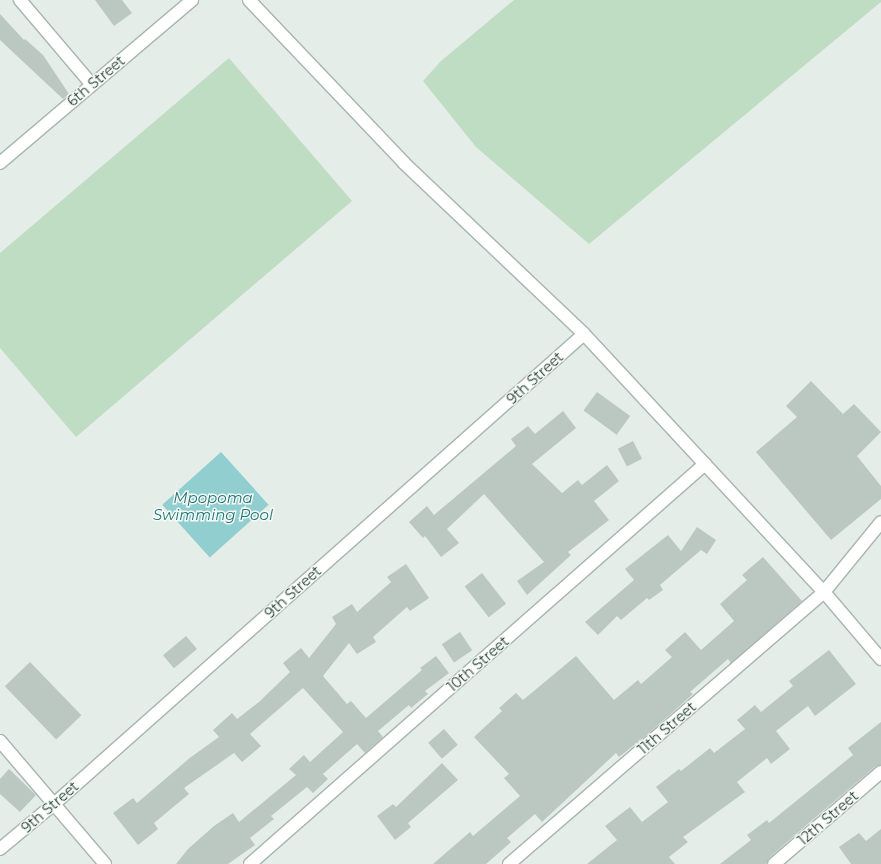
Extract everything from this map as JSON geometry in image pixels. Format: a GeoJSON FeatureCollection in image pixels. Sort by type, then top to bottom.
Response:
{"type":"FeatureCollection","features":[{"type":"Feature","properties":{"kind":"street"},"geometry":{"type":"LineString","coordinates":[[20,0],[92,85]]}},
{"type":"Feature","properties":{"kind":"street","name":"6th Street"},"geometry":{"type":"LineString","coordinates":[[0,163],[192,0]]}},
{"type":"Feature","properties":{"kind":"street"},"geometry":{"type":"LineString","coordinates":[[249,0],[404,163],[584,334],[824,592],[881,659]]}},
{"type":"Feature","properties":{"kind":"street","name":"9th Street"},"geometry":{"type":"LineString","coordinates":[[0,849],[54,804],[584,334]]}},
{"type":"Feature","properties":{"kind":"street","name":"10th Street"},"geometry":{"type":"LineString","coordinates":[[250,864],[705,464]]}},
{"type":"Feature","properties":{"kind":"street","name":"11th Street"},"geometry":{"type":"LineString","coordinates":[[509,864],[824,592],[881,522]]}},
{"type":"Feature","properties":{"kind":"street"},"geometry":{"type":"LineString","coordinates":[[0,740],[105,864]]}},
{"type":"Feature","properties":{"kind":"street","name":"12th Street"},"geometry":{"type":"LineString","coordinates":[[774,864],[881,772]]}},
{"type":"Feature","properties":{"kind":"green space"},"geometry":{"type":"Polygon","coordinates":[[[514,0],[881,0],[881,2],[589,244],[476,147],[423,81],[441,61],[514,0]]]}},
{"type":"Feature","properties":{"kind":"green space"},"geometry":{"type":"Polygon","coordinates":[[[229,58],[352,201],[76,437],[0,348],[0,253],[229,58]]]}},
{"type":"Feature","properties":{"kind":"water","name":"Mpopoma Swimming Pool"},"geometry":{"type":"Polygon","coordinates":[[[221,452],[269,505],[210,558],[162,505],[221,452]]]}},
{"type":"Feature","properties":{"kind":"building"},"geometry":{"type":"Polygon","coordinates":[[[95,0],[122,0],[132,13],[114,26],[95,0]]]}},
{"type":"Feature","properties":{"kind":"building"},"geometry":{"type":"Polygon","coordinates":[[[0,14],[24,40],[25,39],[43,55],[69,94],[63,99],[0,40],[0,14]]]}},
{"type":"Feature","properties":{"kind":"building"},"geometry":{"type":"Polygon","coordinates":[[[811,381],[843,414],[854,404],[881,432],[857,456],[881,486],[881,499],[831,540],[756,452],[797,417],[786,406],[811,381]]]}},
{"type":"Feature","properties":{"kind":"building"},"geometry":{"type":"Polygon","coordinates":[[[597,392],[630,416],[617,435],[583,411],[597,392]]]}},
{"type":"Feature","properties":{"kind":"building"},"geometry":{"type":"Polygon","coordinates":[[[563,411],[576,428],[532,464],[562,493],[578,480],[582,485],[607,465],[619,481],[594,501],[609,520],[568,552],[571,555],[527,595],[517,581],[544,562],[484,494],[447,529],[459,543],[441,557],[425,536],[423,538],[409,522],[427,506],[434,515],[516,446],[511,439],[528,426],[535,434],[563,411]]]}},
{"type":"Feature","properties":{"kind":"building"},"geometry":{"type":"Polygon","coordinates":[[[633,441],[642,459],[627,467],[618,449],[633,441]]]}},
{"type":"Feature","properties":{"kind":"building"},"geometry":{"type":"Polygon","coordinates":[[[697,527],[716,540],[707,554],[701,550],[660,585],[663,590],[649,600],[647,598],[621,620],[617,616],[598,635],[585,622],[634,580],[625,569],[668,535],[681,551],[697,527]]]}},
{"type":"Feature","properties":{"kind":"building"},"geometry":{"type":"Polygon","coordinates":[[[763,557],[802,601],[731,663],[728,659],[690,692],[693,694],[648,734],[619,757],[616,753],[542,822],[535,814],[507,838],[511,842],[486,864],[433,864],[470,832],[473,836],[520,796],[504,778],[509,774],[474,737],[502,711],[499,708],[516,693],[523,700],[576,656],[614,700],[638,680],[641,684],[672,657],[665,650],[685,632],[701,650],[734,621],[720,604],[747,580],[742,575],[763,557]]]}},
{"type":"Feature","properties":{"kind":"building"},"geometry":{"type":"Polygon","coordinates":[[[406,564],[429,598],[410,611],[407,607],[373,637],[376,642],[357,654],[349,643],[323,676],[347,704],[351,701],[366,718],[422,670],[420,668],[436,656],[449,673],[425,691],[428,694],[411,708],[409,705],[378,731],[383,737],[365,753],[357,744],[323,774],[328,779],[313,793],[307,787],[271,816],[274,819],[250,838],[255,845],[228,864],[176,864],[188,849],[214,826],[233,813],[239,822],[296,775],[289,769],[304,755],[310,762],[343,732],[303,688],[250,734],[261,746],[242,762],[234,753],[184,788],[189,794],[154,823],[158,829],[138,845],[113,813],[133,798],[137,803],[191,757],[219,737],[213,730],[232,713],[237,719],[259,702],[290,672],[283,663],[301,648],[309,658],[336,624],[332,617],[352,604],[357,612],[391,582],[387,577],[406,564]]]}},
{"type":"Feature","properties":{"kind":"building"},"geometry":{"type":"Polygon","coordinates":[[[482,573],[506,604],[489,617],[465,587],[482,573]]]}},
{"type":"Feature","properties":{"kind":"building"},"geometry":{"type":"Polygon","coordinates":[[[460,632],[472,650],[454,663],[442,644],[460,632]]]}},
{"type":"Feature","properties":{"kind":"building"},"geometry":{"type":"Polygon","coordinates":[[[186,636],[197,649],[174,668],[163,655],[186,636]]]}},
{"type":"Feature","properties":{"kind":"building"},"geometry":{"type":"Polygon","coordinates":[[[829,650],[856,684],[815,716],[808,706],[776,731],[790,749],[771,764],[767,758],[737,782],[745,792],[683,837],[688,842],[669,857],[675,864],[587,864],[617,840],[605,826],[630,807],[642,822],[668,802],[656,787],[679,769],[681,771],[710,748],[714,753],[745,729],[737,720],[755,705],[761,712],[793,686],[789,681],[829,650]]]}},
{"type":"Feature","properties":{"kind":"building"},"geometry":{"type":"Polygon","coordinates":[[[30,662],[81,715],[56,740],[5,686],[30,662]]]}},
{"type":"Feature","properties":{"kind":"building"},"geometry":{"type":"Polygon","coordinates":[[[881,722],[881,765],[876,766],[810,822],[769,858],[766,864],[720,864],[751,840],[747,835],[767,820],[769,823],[853,755],[848,748],[881,722]]]}},
{"type":"Feature","properties":{"kind":"building"},"geometry":{"type":"Polygon","coordinates":[[[444,729],[458,745],[442,759],[428,743],[444,729]]]}},
{"type":"Feature","properties":{"kind":"building"},"geometry":{"type":"Polygon","coordinates":[[[442,763],[458,780],[408,823],[411,827],[395,840],[377,816],[393,804],[396,807],[442,763]]]}},
{"type":"Feature","properties":{"kind":"building"},"geometry":{"type":"Polygon","coordinates":[[[9,769],[36,795],[20,812],[0,794],[0,779],[9,769]]]}},
{"type":"Feature","properties":{"kind":"building"},"geometry":{"type":"Polygon","coordinates":[[[881,829],[881,864],[851,864],[839,847],[859,833],[866,841],[881,829]]]}}]}
